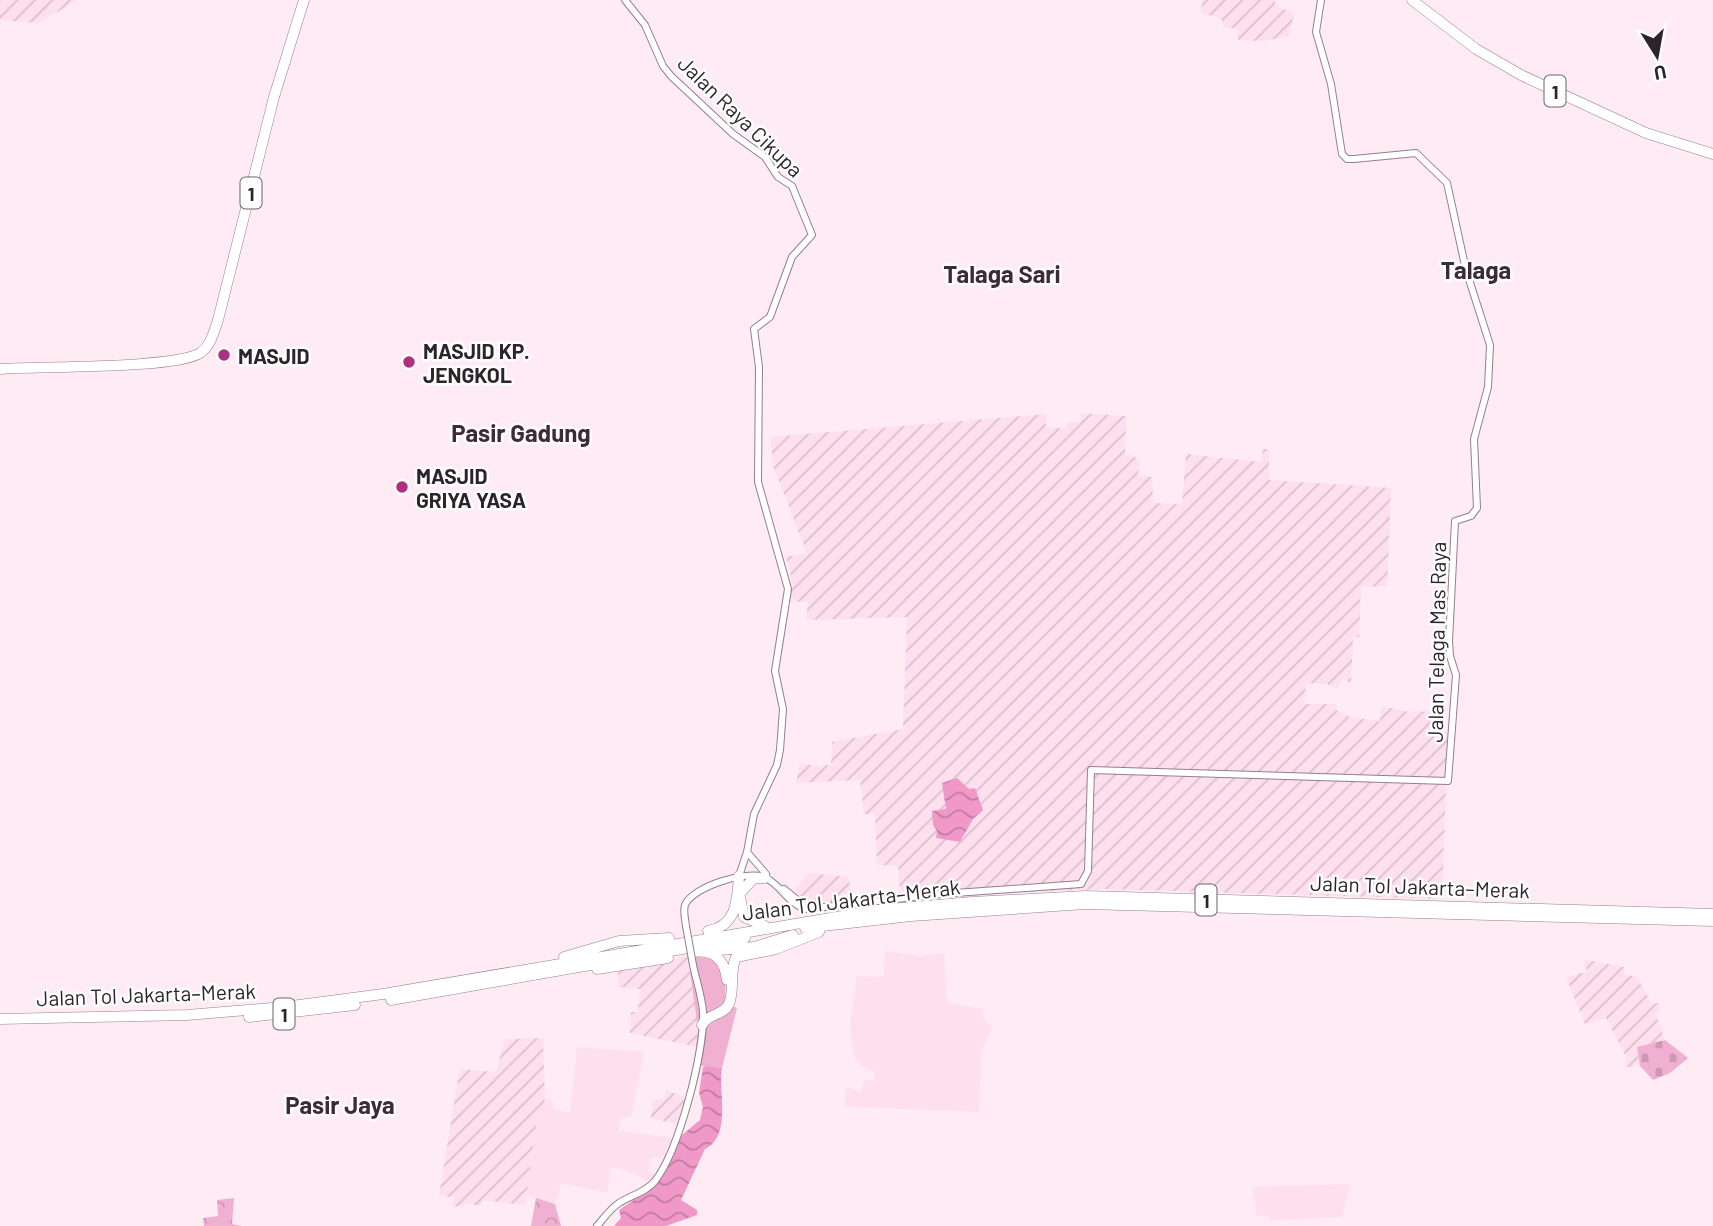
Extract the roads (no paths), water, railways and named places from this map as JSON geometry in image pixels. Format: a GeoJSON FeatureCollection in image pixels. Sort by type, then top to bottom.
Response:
{"type":"FeatureCollection","features":[{"type":"Feature","properties":{"kind":"highway","name":"1"},"geometry":{"type":"LineString","coordinates":[[0,368],[170,360],[202,352],[214,332],[272,106],[304,0]]}},
{"type":"Feature","properties":{"kind":"highway","name":"1"},"geometry":{"type":"LineString","coordinates":[[1412,0],[1476,49],[1521,75],[1646,133],[1713,154]]}},
{"type":"Feature","properties":{"kind":"highway"},"geometry":{"type":"LineString","coordinates":[[739,875],[740,909],[746,919],[773,927]]}},
{"type":"Feature","properties":{"kind":"highway"},"geometry":{"type":"LineString","coordinates":[[534,968],[619,941],[669,938],[723,928],[730,922],[738,896],[754,878],[766,876]]}},
{"type":"Feature","properties":{"kind":"highway","name":"Jalan Tol Jakarta–Merak"},"geometry":{"type":"LineString","coordinates":[[0,1018],[187,1015],[284,1007],[383,995],[878,911],[1086,896],[1713,914]]}},
{"type":"Feature","properties":{"kind":"highway","name":"Jalan Tol Jakarta–Merak"},"geometry":{"type":"LineString","coordinates":[[0,1024],[188,1021],[284,1014],[564,971],[823,926],[911,916],[1085,904],[1713,921]]}},
{"type":"Feature","properties":{"kind":"highway"},"geometry":{"type":"LineString","coordinates":[[702,1025],[707,1017],[728,1006],[736,957],[776,949],[820,932],[911,916]]}},
{"type":"Feature","properties":{"kind":"highway"},"geometry":{"type":"LineString","coordinates":[[564,971],[614,968],[704,951],[766,944],[823,926]]}},
{"type":"Feature","properties":{"kind":"highway"},"geometry":{"type":"LineString","coordinates":[[703,1012],[722,1008],[727,986],[724,963],[704,951]]}},
{"type":"Feature","properties":{"kind":"main road","name":"Jalan Raya Cikupa"},"geometry":{"type":"LineString","coordinates":[[625,0],[645,24],[663,66],[671,76],[733,134],[765,157],[778,177],[792,186],[812,235],[792,257],[770,317],[754,329],[759,367],[758,482],[789,589],[775,671],[783,709],[780,750],[777,765],[754,814],[747,852],[739,875]]}},
{"type":"Feature","properties":{"kind":"main road","name":"Jalan Telaga Mas Raya"},"geometry":{"type":"LineString","coordinates":[[747,852],[795,905],[810,908],[942,894],[1081,884],[1088,872],[1091,770],[1449,780],[1457,675],[1450,656],[1449,640],[1455,521],[1471,516],[1477,506],[1474,434],[1488,387],[1490,345],[1466,270],[1446,181],[1416,153],[1354,159],[1347,159],[1342,154],[1331,84],[1316,33],[1321,0]]}},
{"type":"Feature","properties":{"kind":"main road"},"geometry":{"type":"LineString","coordinates":[[739,875],[747,852]]}},
{"type":"Feature","properties":{"kind":"main road"},"geometry":{"type":"LineString","coordinates":[[597,1226],[617,1204],[656,1180],[683,1116],[703,1012],[684,909],[692,896],[739,875],[766,876]]}},
{"type":"Feature","properties":{"kind":"water"},"geometry":{"type":"Polygon","coordinates":[[[957,778],[969,789],[975,788],[983,810],[973,819],[960,842],[936,838],[932,811],[946,809],[942,783],[957,778]]]}},
{"type":"Feature","properties":{"kind":"water"},"geometry":{"type":"Polygon","coordinates":[[[703,1067],[722,1068],[722,1113],[718,1134],[713,1143],[705,1149],[681,1200],[697,1210],[697,1215],[666,1226],[614,1226],[621,1218],[619,1210],[656,1185],[682,1135],[700,1120],[703,1107],[699,1093],[703,1067]]]}},
{"type":"Feature","properties":{"kind":"place","name":"MASJID"},"geometry":{"type":"Point","coordinates":[224,355]}},
{"type":"Feature","properties":{"kind":"place","name":"MASJID KP. JENGKOL"},"geometry":{"type":"Point","coordinates":[409,362]}},
{"type":"Feature","properties":{"kind":"place","name":"MASJID GRIYA YASA"},"geometry":{"type":"Point","coordinates":[402,487]}},
{"type":"Feature","properties":{"kind":"district","name":"Talaga"},"geometry":{"type":"Point","coordinates":[1476,269]}},
{"type":"Feature","properties":{"kind":"district","name":"Talaga Sari"},"geometry":{"type":"Point","coordinates":[1002,273]}},
{"type":"Feature","properties":{"kind":"district","name":"Pasir Gadung"},"geometry":{"type":"Point","coordinates":[521,432]}},
{"type":"Feature","properties":{"kind":"district","name":"Pasir Jaya"},"geometry":{"type":"Point","coordinates":[340,1104]}}]}
